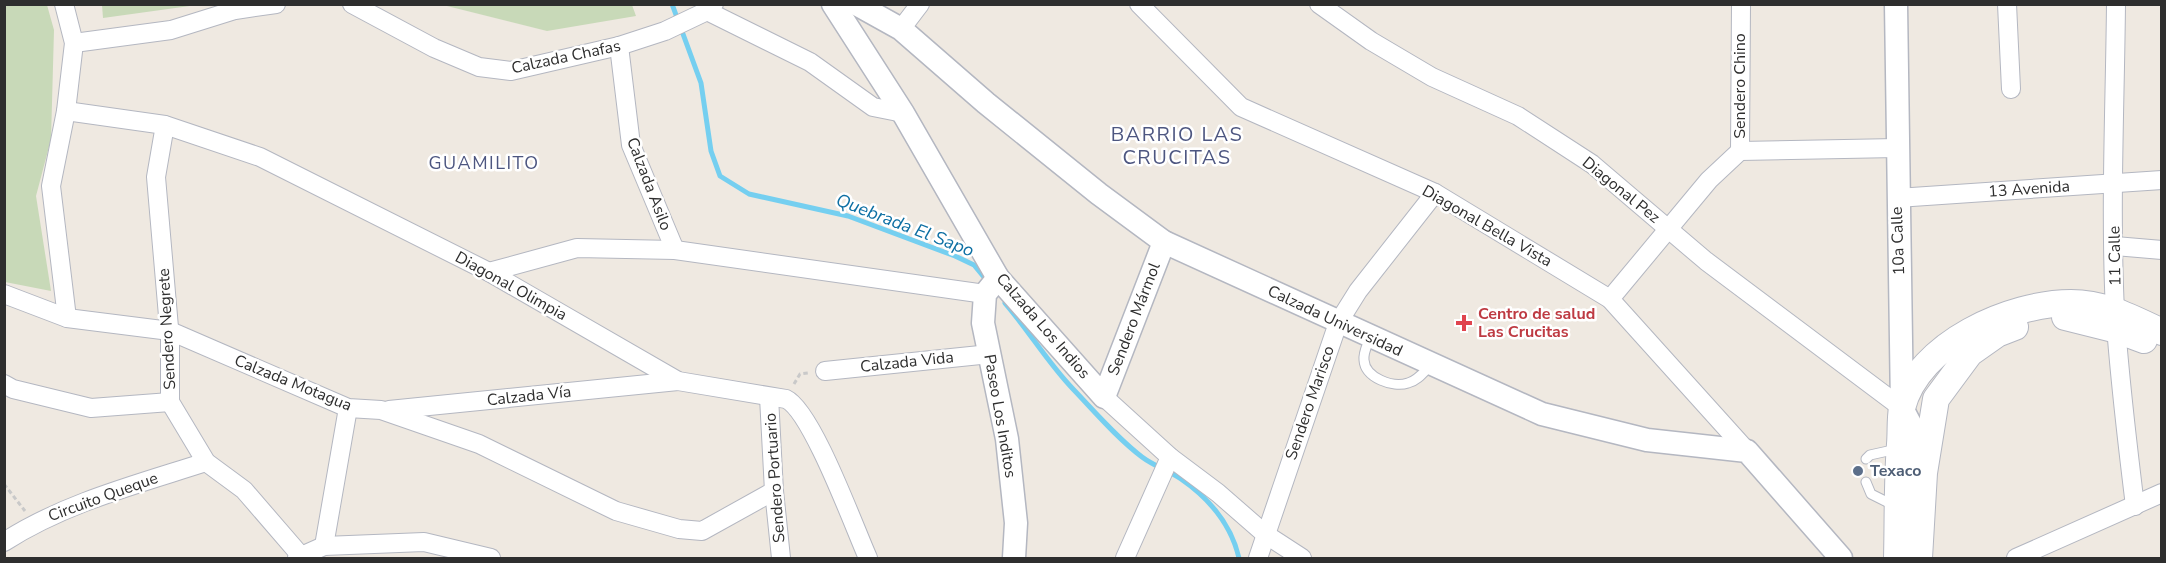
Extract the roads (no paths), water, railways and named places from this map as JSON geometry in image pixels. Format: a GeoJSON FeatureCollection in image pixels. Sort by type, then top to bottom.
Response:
{"type":"FeatureCollection","features":[{"type":"Feature","properties":{"kind":"main road"},"geometry":{"type":"LineString","coordinates":[[1897,558],[1902,408],[1914,381],[1929,364],[1973,329],[2009,313],[2034,307],[2072,303],[2116,320],[2162,332]]}},
{"type":"Feature","properties":{"kind":"main road"},"geometry":{"type":"LineString","coordinates":[[1919,558],[1924,473],[1936,399],[1970,353],[1997,334],[2030,320],[2070,317],[2116,320],[2162,347]]}},
{"type":"Feature","properties":{"kind":"street"},"geometry":{"type":"LineString","coordinates":[[64,4],[74,43],[66,111],[51,186],[68,318]]}},
{"type":"Feature","properties":{"kind":"street"},"geometry":{"type":"LineString","coordinates":[[74,43],[171,30],[235,10],[276,4]]}},
{"type":"Feature","properties":{"kind":"street","name":"Calzada Chafas"},"geometry":{"type":"LineString","coordinates":[[352,4],[434,48],[479,67],[511,71],[619,46],[665,31],[711,8]]}},
{"type":"Feature","properties":{"kind":"street","name":"Calzada Los Indios"},"geometry":{"type":"LineString","coordinates":[[833,4],[903,113],[992,286],[1168,462],[1218,493],[1265,534],[1302,558]]}},
{"type":"Feature","properties":{"kind":"street","name":"Calzada Universidad"},"geometry":{"type":"LineString","coordinates":[[856,4],[901,29],[986,103],[1099,195],[1164,242],[1542,414],[1647,440],[1747,451]]}},
{"type":"Feature","properties":{"kind":"street"},"geometry":{"type":"LineString","coordinates":[[901,29],[920,4]]}},
{"type":"Feature","properties":{"kind":"street","name":"Diagonal Bella Vista"},"geometry":{"type":"LineString","coordinates":[[1139,4],[1241,107],[1434,193],[1610,299],[1747,451]]}},
{"type":"Feature","properties":{"kind":"street","name":"Diagonal Pez"},"geometry":{"type":"LineString","coordinates":[[1319,4],[1371,42],[1432,77],[1518,116],[1592,164],[1706,261],[1902,408]]}},
{"type":"Feature","properties":{"kind":"street","name":"Sendero Chino"},"geometry":{"type":"LineString","coordinates":[[1610,299],[1709,180],[1740,151],[1741,4]]}},
{"type":"Feature","properties":{"kind":"street","name":"10a Calle"},"geometry":{"type":"LineString","coordinates":[[1896,4],[1897,198],[1902,408],[1914,431],[1924,473]]}},
{"type":"Feature","properties":{"kind":"street"},"geometry":{"type":"LineString","coordinates":[[2007,4],[2011,89]]}},
{"type":"Feature","properties":{"kind":"street","name":"11 Calle"},"geometry":{"type":"LineString","coordinates":[[2116,4],[2114,183],[2116,320],[2125,429],[2136,506]]}},
{"type":"Feature","properties":{"kind":"street"},"geometry":{"type":"LineString","coordinates":[[711,8],[810,62],[873,106],[903,113]]}},
{"type":"Feature","properties":{"kind":"street","name":"Calzada Asilo"},"geometry":{"type":"LineString","coordinates":[[619,46],[631,145],[675,250]]}},
{"type":"Feature","properties":{"kind":"street","name":"Diagonal Olimpia"},"geometry":{"type":"LineString","coordinates":[[66,111],[165,125],[260,157],[489,272],[678,381],[777,398]]}},
{"type":"Feature","properties":{"kind":"street","name":"Sendero Negrete"},"geometry":{"type":"LineString","coordinates":[[165,125],[156,177],[170,332],[170,402],[206,462],[244,490],[299,557]]}},
{"type":"Feature","properties":{"kind":"street"},"geometry":{"type":"LineString","coordinates":[[1740,151],[1897,148]]}},
{"type":"Feature","properties":{"kind":"street","name":"13 Avenida"},"geometry":{"type":"LineString","coordinates":[[1897,198],[2162,180]]}},
{"type":"Feature","properties":{"kind":"street","name":"Sendero Marisco"},"geometry":{"type":"LineString","coordinates":[[1258,558],[1338,323],[1358,291],[1434,193]]}},
{"type":"Feature","properties":{"kind":"street","name":"Sendero Mármol"},"geometry":{"type":"LineString","coordinates":[[1104,397],[1164,242]]}},
{"type":"Feature","properties":{"kind":"street"},"geometry":{"type":"LineString","coordinates":[[2115,246],[2162,250]]}},
{"type":"Feature","properties":{"kind":"street"},"geometry":{"type":"LineString","coordinates":[[489,272],[577,248],[675,250],[992,286]]}},
{"type":"Feature","properties":{"kind":"street","name":"Paseo Los Inditos"},"geometry":{"type":"LineString","coordinates":[[992,286],[983,323],[1007,439],[1016,523],[1014,558]]}},
{"type":"Feature","properties":{"kind":"street","name":"Calzada Motagua"},"geometry":{"type":"LineString","coordinates":[[4,294],[68,318],[170,332],[348,408],[381,410],[479,444],[616,511],[679,530],[702,531],[774,491]]}},
{"type":"Feature","properties":{"kind":"street","name":"Calzada Vida"},"geometry":{"type":"LineString","coordinates":[[825,370],[990,354]]}},
{"type":"Feature","properties":{"kind":"street","name":"Calzada Vía"},"geometry":{"type":"LineString","coordinates":[[381,410],[678,381]]}},
{"type":"Feature","properties":{"kind":"street"},"geometry":{"type":"LineString","coordinates":[[4,384],[14,389],[91,408],[170,402]]}},
{"type":"Feature","properties":{"kind":"street"},"geometry":{"type":"LineString","coordinates":[[777,398],[794,402],[819,445],[868,558]]}},
{"type":"Feature","properties":{"kind":"street","name":"Sendero Portuario"},"geometry":{"type":"LineString","coordinates":[[777,398],[774,491],[781,558]]}},
{"type":"Feature","properties":{"kind":"street"},"geometry":{"type":"LineString","coordinates":[[324,546],[348,408]]}},
{"type":"Feature","properties":{"kind":"street"},"geometry":{"type":"LineString","coordinates":[[1747,451],[1836,557]]}},
{"type":"Feature","properties":{"kind":"street","name":"Circuito Queque"},"geometry":{"type":"LineString","coordinates":[[4,542],[34,523],[132,486],[206,462]]}},
{"type":"Feature","properties":{"kind":"street"},"geometry":{"type":"LineString","coordinates":[[1125,558],[1168,462]]}},
{"type":"Feature","properties":{"kind":"street"},"geometry":{"type":"LineString","coordinates":[[2016,558],[2162,493]]}},
{"type":"Feature","properties":{"kind":"street"},"geometry":{"type":"LineString","coordinates":[[299,557],[324,546],[424,542],[469,556],[492,558]]}},
{"type":"Feature","properties":{"kind":"lane"},"geometry":{"type":"LineString","coordinates":[[1370,337],[1364,362],[1367,370],[1387,383],[1394,386],[1410,383],[1432,365]]}},
{"type":"Feature","properties":{"kind":"lane"},"geometry":{"type":"LineString","coordinates":[[1866,459],[1870,455],[1900,448]]}},
{"type":"Feature","properties":{"kind":"lane"},"geometry":{"type":"LineString","coordinates":[[1866,482],[1871,494],[1897,507]]}},
{"type":"Feature","properties":{"kind":"waterway","name":"Quebrada El Sapo"},"geometry":{"type":"LineString","coordinates":[[672,4],[701,83],[711,151],[720,176],[749,194],[848,216],[955,256],[974,265],[988,282]]}},
{"type":"Feature","properties":{"kind":"waterway","name":"Quebrada El Sapo"},"geometry":{"type":"LineString","coordinates":[[1005,303],[1064,379],[1115,433],[1142,457],[1181,479],[1210,504],[1231,534],[1239,558]]}},
{"type":"Feature","properties":{"kind":"place","name":"Centro de salud Las Crucitas"},"geometry":{"type":"Point","coordinates":[1464,323]}},
{"type":"Feature","properties":{"kind":"place","name":"Texaco"},"geometry":{"type":"Point","coordinates":[1858,471]}},
{"type":"Feature","properties":{"kind":"district","name":"BARRIO LAS CRUCITAS"},"geometry":{"type":"Point","coordinates":[1177,146]}},
{"type":"Feature","properties":{"kind":"district","name":"GUAMILITO"},"geometry":{"type":"Point","coordinates":[484,163]}}]}
